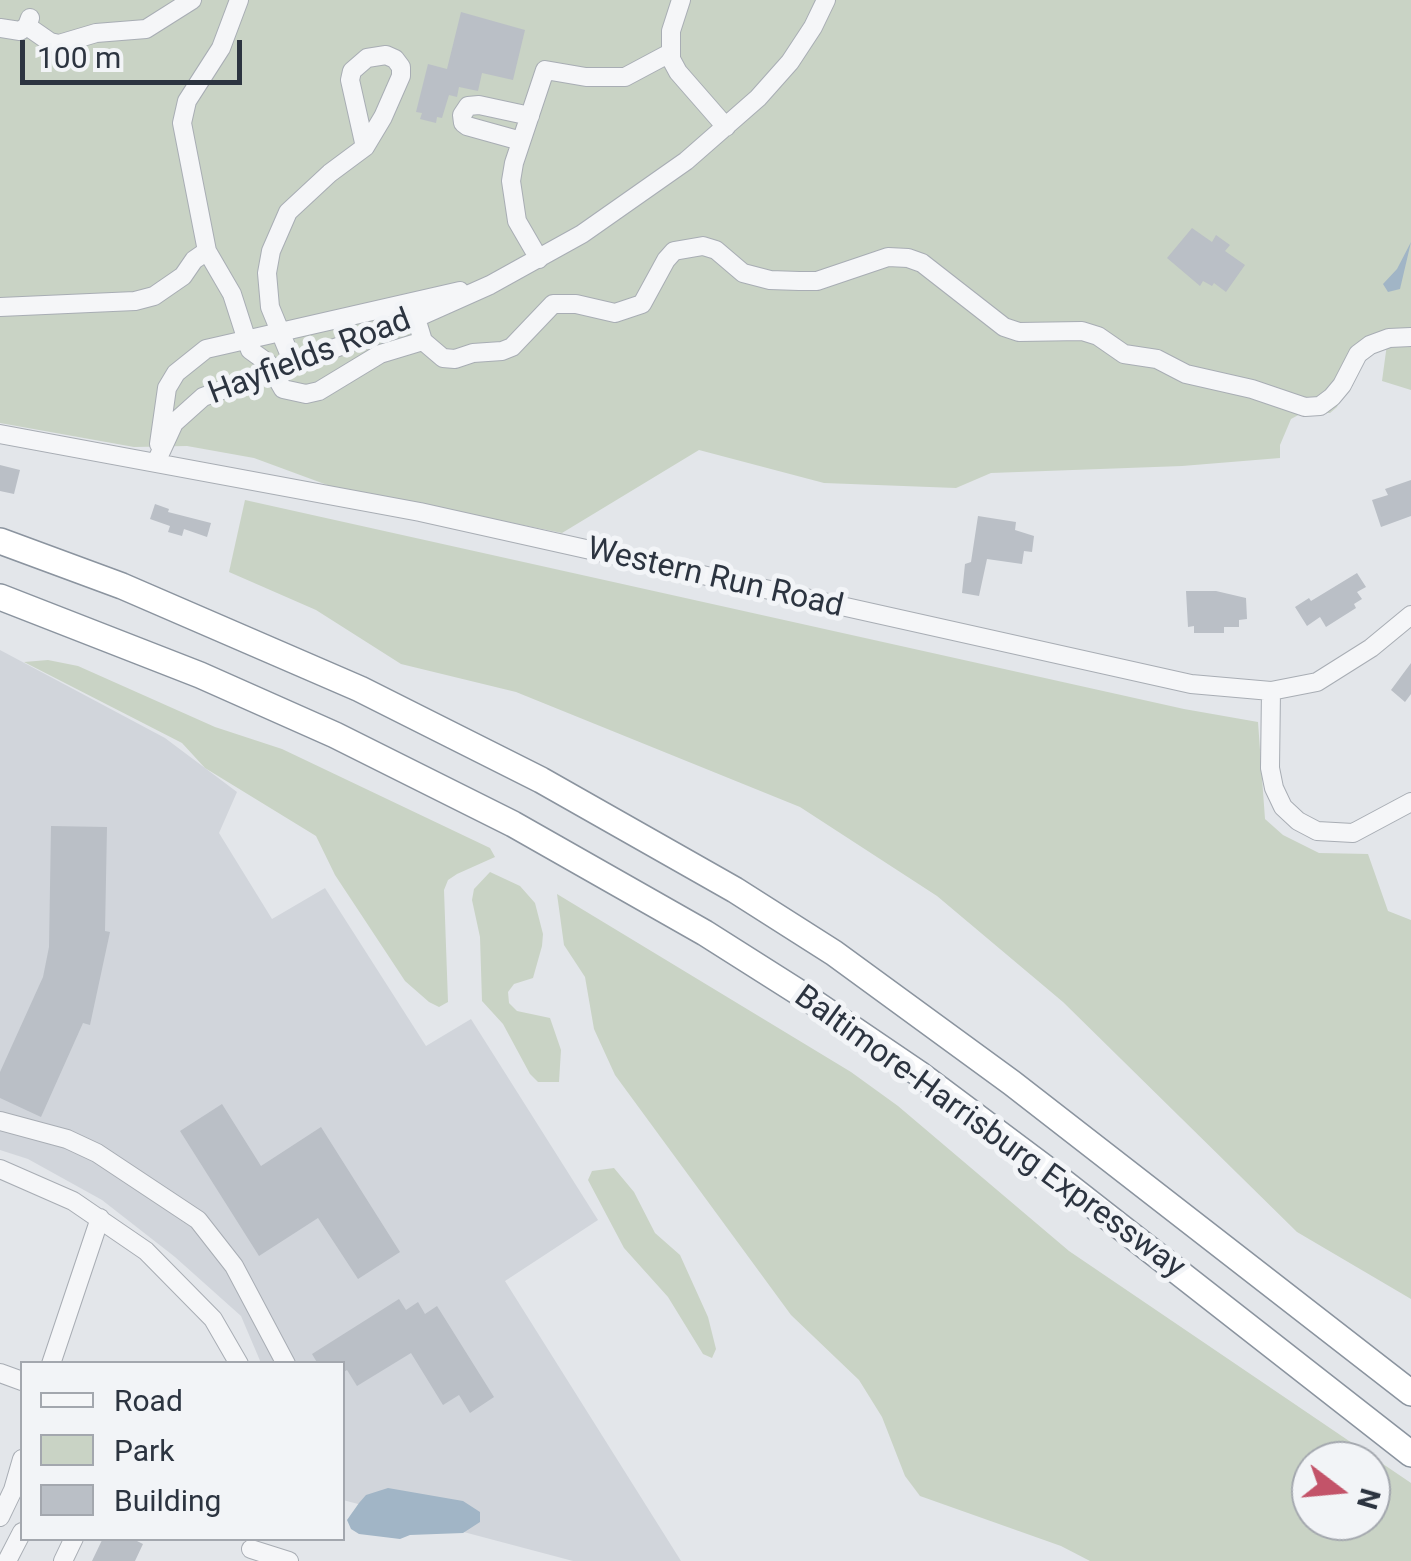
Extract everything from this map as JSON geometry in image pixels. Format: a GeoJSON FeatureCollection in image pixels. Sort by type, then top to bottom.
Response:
{"type":"FeatureCollection","features":[{"type":"Feature","properties":{"kind":"highway","name":"Baltimore-Harrisburg Expressway"},"geometry":{"type":"LineString","coordinates":[[0,541],[122,586],[360,688],[541,780],[735,890],[834,953],[1012,1083],[1411,1394]]}},
{"type":"Feature","properties":{"kind":"highway","name":"Baltimore-Harrisburg Expressway"},"geometry":{"type":"LineString","coordinates":[[0,596],[107,636],[335,735],[513,824],[705,933],[806,996],[945,1093],[1411,1454]]}},
{"type":"Feature","properties":{"kind":"street"},"geometry":{"type":"LineString","coordinates":[[0,28],[20,30],[28,22],[39,36],[59,44],[96,32],[146,29],[192,0]]}},
{"type":"Feature","properties":{"kind":"street"},"geometry":{"type":"LineString","coordinates":[[239,0],[222,48],[187,102],[182,123],[207,251],[232,294],[250,350],[268,363],[283,390],[319,392],[380,354],[423,341]]}},
{"type":"Feature","properties":{"kind":"street"},"geometry":{"type":"LineString","coordinates":[[680,0],[671,31],[670,53],[678,72],[726,128]]}},
{"type":"Feature","properties":{"kind":"street","name":"Hayfields Road"},"geometry":{"type":"LineString","coordinates":[[157,460],[174,423],[188,408],[217,390],[416,318],[490,285],[641,193],[726,128],[790,62],[826,0]]}},
{"type":"Feature","properties":{"kind":"street"},"geometry":{"type":"LineString","coordinates":[[538,259],[512,201],[514,163],[544,70],[586,77],[624,77],[670,53]]}},
{"type":"Feature","properties":{"kind":"street"},"geometry":{"type":"LineString","coordinates":[[292,363],[267,289],[271,251],[288,212],[365,147],[397,91],[401,76],[395,58],[386,55],[367,58],[352,71],[350,80],[365,147]]}},
{"type":"Feature","properties":{"kind":"street"},"geometry":{"type":"LineString","coordinates":[[521,142],[467,126],[462,115],[468,106],[480,105],[530,116]]}},
{"type":"Feature","properties":{"kind":"street"},"geometry":{"type":"LineString","coordinates":[[416,318],[423,341],[433,352],[455,359],[472,353],[502,351],[512,347],[554,304],[576,304],[615,313],[642,304],[659,268],[674,252],[703,246],[716,250],[743,273],[770,280],[817,281],[888,257],[908,258],[922,263],[1004,327],[1019,332],[1082,331],[1098,336],[1124,354],[1157,359],[1186,374],[1252,389],[1305,407],[1320,406],[1332,396],[1358,354],[1370,345],[1389,338],[1411,337]]}},
{"type":"Feature","properties":{"kind":"street"},"geometry":{"type":"LineString","coordinates":[[0,308],[134,301],[154,296],[183,276],[194,260],[207,251]]}},
{"type":"Feature","properties":{"kind":"street","name":"Hayfields Road"},"geometry":{"type":"LineString","coordinates":[[157,460],[167,388],[176,373],[206,350],[490,285]]}},
{"type":"Feature","properties":{"kind":"street","name":"Western Run Road"},"geometry":{"type":"LineString","coordinates":[[0,434],[157,460],[420,512],[1191,684],[1270,691],[1317,682],[1343,668],[1411,615]]}},
{"type":"Feature","properties":{"kind":"street"},"geometry":{"type":"LineString","coordinates":[[1270,691],[1270,768],[1274,788],[1282,806],[1298,821],[1317,830],[1353,833],[1411,802]]}},
{"type":"Feature","properties":{"kind":"street"},"geometry":{"type":"LineString","coordinates":[[0,1122],[67,1139],[97,1153],[198,1220],[234,1266],[284,1361]]}},
{"type":"Feature","properties":{"kind":"street"},"geometry":{"type":"LineString","coordinates":[[0,1169],[46,1188],[100,1218],[146,1252],[213,1318],[237,1361]]}},
{"type":"Feature","properties":{"kind":"street"},"geometry":{"type":"LineString","coordinates":[[52,1361],[100,1218]]}},
{"type":"Feature","properties":{"kind":"street"},"geometry":{"type":"LineString","coordinates":[[0,1517],[18,1492]]}},
{"type":"Feature","properties":{"kind":"street"},"geometry":{"type":"LineString","coordinates":[[7,1561],[20,1536]]}},
{"type":"Feature","properties":{"kind":"street"},"geometry":{"type":"LineString","coordinates":[[250,1549],[289,1561]]}},
{"type":"Feature","properties":{"kind":"shaded area"},"geometry":{"type":"Polygon","coordinates":[[[0,650],[165,738],[237,792],[219,833],[272,919],[325,888],[426,1046],[471,1019],[598,1220],[505,1281],[681,1561],[573,1561],[345,1501],[345,1361],[260,1361],[241,1316],[175,1257],[102,1200],[28,1159],[0,1150],[0,650]]]}},
{"type":"Feature","properties":{"kind":"green space"},"geometry":{"type":"Polygon","coordinates":[[[0,0],[1411,0],[1411,390],[1382,381],[1387,344],[1356,343],[1354,363],[1337,407],[1330,413],[1302,413],[1291,419],[1280,445],[1280,458],[991,473],[956,488],[824,483],[699,450],[562,533],[330,486],[254,458],[187,446],[134,447],[0,423],[0,0]]]}},
{"type":"Feature","properties":{"kind":"green space"},"geometry":{"type":"Polygon","coordinates":[[[245,500],[1184,709],[1258,722],[1265,819],[1283,835],[1319,853],[1368,854],[1388,911],[1411,920],[1411,1299],[1297,1232],[1063,1002],[937,896],[800,807],[516,692],[401,664],[316,610],[229,572],[245,500]]]}},
{"type":"Feature","properties":{"kind":"green space"},"geometry":{"type":"Polygon","coordinates":[[[48,660],[78,666],[215,727],[282,749],[490,848],[495,857],[457,874],[448,880],[444,890],[448,1002],[439,1007],[405,981],[335,875],[316,836],[205,768],[182,743],[24,662],[48,660]]]}},
{"type":"Feature","properties":{"kind":"green space"},"geometry":{"type":"Polygon","coordinates":[[[490,872],[520,886],[535,903],[542,946],[533,978],[514,984],[508,992],[509,1003],[517,1011],[550,1018],[561,1050],[559,1082],[538,1082],[530,1074],[503,1024],[482,1001],[480,937],[472,900],[474,889],[490,872]]]}},
{"type":"Feature","properties":{"kind":"green space"},"geometry":{"type":"Polygon","coordinates":[[[557,894],[851,1072],[898,1106],[1069,1251],[1349,1441],[1291,1441],[1291,1541],[1391,1541],[1391,1469],[1411,1483],[1411,1561],[1090,1561],[1061,1546],[920,1496],[905,1476],[882,1417],[859,1380],[791,1315],[615,1075],[594,1029],[585,977],[564,945],[557,894]]]}},
{"type":"Feature","properties":{"kind":"green space"},"geometry":{"type":"Polygon","coordinates":[[[614,1168],[634,1192],[655,1233],[680,1255],[708,1317],[716,1349],[712,1358],[703,1354],[668,1297],[624,1248],[588,1180],[592,1171],[614,1168]]]}},
{"type":"Feature","properties":{"kind":"water"},"geometry":{"type":"Polygon","coordinates":[[[1411,242],[1400,289],[1388,292],[1383,284],[1397,269],[1411,242]]]}},
{"type":"Feature","properties":{"kind":"water"},"geometry":{"type":"Polygon","coordinates":[[[388,1488],[463,1501],[480,1512],[480,1522],[463,1533],[410,1535],[400,1539],[359,1534],[351,1529],[347,1520],[366,1495],[388,1488]]]}},
{"type":"Feature","properties":{"kind":"building"},"geometry":{"type":"Polygon","coordinates":[[[461,12],[525,30],[513,80],[482,73],[478,91],[459,87],[457,97],[449,95],[442,118],[437,117],[436,123],[420,119],[422,113],[416,112],[428,64],[447,69],[461,12]]]}},
{"type":"Feature","properties":{"kind":"building"},"geometry":{"type":"Polygon","coordinates":[[[1192,228],[1212,242],[1216,235],[1230,245],[1225,251],[1245,265],[1226,292],[1214,283],[1212,286],[1203,281],[1200,286],[1167,258],[1192,228]]]}},
{"type":"Feature","properties":{"kind":"building"},"geometry":{"type":"Polygon","coordinates":[[[0,465],[20,470],[14,494],[0,491],[0,465]]]}},
{"type":"Feature","properties":{"kind":"building"},"geometry":{"type":"Polygon","coordinates":[[[1411,480],[1411,516],[1381,527],[1372,500],[1388,495],[1385,489],[1411,480]]]}},
{"type":"Feature","properties":{"kind":"building"},"geometry":{"type":"Polygon","coordinates":[[[155,504],[169,509],[168,512],[211,523],[207,537],[184,529],[182,536],[168,532],[170,526],[150,519],[155,504]]]}},
{"type":"Feature","properties":{"kind":"building"},"geometry":{"type":"Polygon","coordinates":[[[978,516],[1016,522],[1015,530],[1034,536],[1032,552],[1024,551],[1022,564],[987,559],[979,596],[962,593],[978,516]]]}},
{"type":"Feature","properties":{"kind":"building"},"geometry":{"type":"Polygon","coordinates":[[[1357,573],[1366,587],[1357,592],[1362,599],[1354,604],[1356,608],[1326,627],[1320,617],[1307,626],[1295,607],[1357,573]]]}},
{"type":"Feature","properties":{"kind":"building"},"geometry":{"type":"Polygon","coordinates":[[[1186,591],[1216,591],[1246,598],[1247,619],[1239,620],[1239,627],[1224,627],[1224,633],[1194,633],[1194,626],[1188,627],[1186,591]]]}},
{"type":"Feature","properties":{"kind":"building"},"geometry":{"type":"Polygon","coordinates":[[[1411,663],[1411,694],[1405,702],[1391,690],[1411,663]]]}},
{"type":"Feature","properties":{"kind":"building"},"geometry":{"type":"Polygon","coordinates":[[[51,826],[107,827],[105,931],[110,932],[90,1025],[83,1023],[41,1117],[0,1098],[0,1072],[43,977],[49,947],[51,826]]]}},
{"type":"Feature","properties":{"kind":"building"},"geometry":{"type":"Polygon","coordinates":[[[222,1104],[261,1166],[321,1127],[400,1252],[358,1279],[318,1218],[259,1256],[180,1131],[222,1104]]]}},
{"type":"Feature","properties":{"kind":"building"},"geometry":{"type":"Polygon","coordinates":[[[399,1299],[406,1310],[418,1302],[425,1314],[437,1306],[494,1397],[470,1413],[459,1395],[443,1405],[411,1353],[357,1386],[345,1371],[345,1361],[316,1361],[312,1354],[399,1299]]]}},
{"type":"Feature","properties":{"kind":"building"},"geometry":{"type":"Polygon","coordinates":[[[102,1541],[143,1544],[135,1561],[92,1561],[102,1541]]]}}]}
